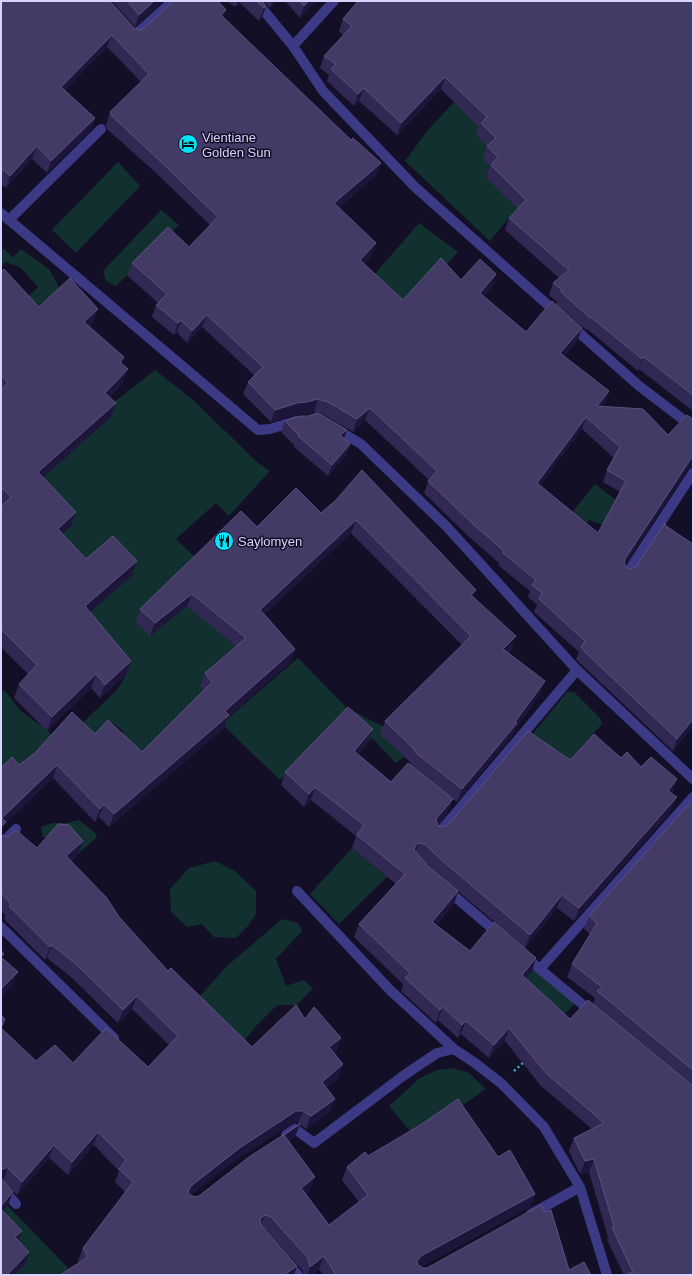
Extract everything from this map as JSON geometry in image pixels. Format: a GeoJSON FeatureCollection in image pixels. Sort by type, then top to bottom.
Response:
{"type":"FeatureCollection","features":[{"type":"Feature","properties":{"kind":"street"},"geometry":{"type":"LineString","coordinates":[[124,24],[134,36],[173,1]]}},
{"type":"Feature","properties":{"kind":"street"},"geometry":{"type":"LineString","coordinates":[[256,1],[293,46],[323,91],[415,187],[638,385],[693,427]]}},
{"type":"Feature","properties":{"kind":"street"},"geometry":{"type":"LineString","coordinates":[[293,46],[334,1]]}},
{"type":"Feature","properties":{"kind":"street"},"geometry":{"type":"LineString","coordinates":[[101,129],[5,216],[258,430],[270,429],[295,421],[304,421]]}},
{"type":"Feature","properties":{"kind":"street"},"geometry":{"type":"LineString","coordinates":[[327,424],[361,444],[447,527],[577,670],[693,779]]}},
{"type":"Feature","properties":{"kind":"street"},"geometry":{"type":"LineString","coordinates":[[626,575],[693,473]]}},
{"type":"Feature","properties":{"kind":"street"},"geometry":{"type":"LineString","coordinates":[[438,834],[455,809],[577,670]]}},
{"type":"Feature","properties":{"kind":"street"},"geometry":{"type":"LineString","coordinates":[[540,970],[693,798]]}},
{"type":"Feature","properties":{"kind":"street"},"geometry":{"type":"LineString","coordinates":[[1,844],[16,829]]}},
{"type":"Feature","properties":{"kind":"street"},"geometry":{"type":"LineString","coordinates":[[435,880],[507,941]]}},
{"type":"Feature","properties":{"kind":"street"},"geometry":{"type":"LineString","coordinates":[[297,892],[390,990],[454,1049],[475,1062],[502,1084],[544,1127],[580,1187],[607,1275]]}},
{"type":"Feature","properties":{"kind":"street"},"geometry":{"type":"LineString","coordinates":[[1,927],[116,1040]]}},
{"type":"Feature","properties":{"kind":"street"},"geometry":{"type":"LineString","coordinates":[[518,950],[599,1018]]}},
{"type":"Feature","properties":{"kind":"street"},"geometry":{"type":"LineString","coordinates":[[277,1141],[295,1129],[314,1143],[403,1076],[437,1053],[454,1049]]}},
{"type":"Feature","properties":{"kind":"street"},"geometry":{"type":"LineString","coordinates":[[1,1187],[16,1204]]}},
{"type":"Feature","properties":{"kind":"street"},"geometry":{"type":"LineString","coordinates":[[524,1217],[580,1187]]}},
{"type":"Feature","properties":{"kind":"street"},"geometry":{"type":"LineString","coordinates":[[277,1252],[298,1275]]}},
{"type":"Feature","properties":{"kind":"path"},"geometry":{"type":"LineString","coordinates":[[502,1084],[528,1057]]}},
{"type":"Feature","properties":{"kind":"green space"},"geometry":{"type":"Polygon","coordinates":[[[473,100],[536,186],[490,241],[405,161],[428,130],[454,102],[473,100]]]}},
{"type":"Feature","properties":{"kind":"green space"},"geometry":{"type":"Polygon","coordinates":[[[118,162],[140,186],[76,253],[52,230],[118,162]]]}},
{"type":"Feature","properties":{"kind":"green space"},"geometry":{"type":"Polygon","coordinates":[[[161,210],[179,225],[116,286],[106,281],[103,271],[161,210]]]}},
{"type":"Feature","properties":{"kind":"green space"},"geometry":{"type":"Polygon","coordinates":[[[419,223],[458,252],[362,353],[367,283],[419,223]]]}},
{"type":"Feature","properties":{"kind":"green space"},"geometry":{"type":"Polygon","coordinates":[[[1,249],[4,249],[13,257],[21,249],[49,269],[60,289],[9,344],[19,306],[38,287],[21,268],[6,262],[1,267],[1,249]]]}},
{"type":"Feature","properties":{"kind":"green space"},"geometry":{"type":"Polygon","coordinates":[[[155,370],[192,399],[257,462],[270,471],[229,516],[216,503],[176,539],[220,581],[241,651],[228,718],[298,658],[347,708],[386,728],[404,757],[396,763],[372,738],[368,742],[343,720],[341,715],[280,780],[200,703],[140,762],[116,737],[124,732],[112,722],[87,746],[75,730],[116,691],[126,675],[82,619],[135,573],[132,575],[81,573],[33,486],[110,417],[104,410],[155,370]]]}},
{"type":"Feature","properties":{"kind":"green space"},"geometry":{"type":"Polygon","coordinates":[[[595,484],[617,501],[604,525],[589,520],[581,535],[565,521],[595,484]]]}},
{"type":"Feature","properties":{"kind":"green space"},"geometry":{"type":"Polygon","coordinates":[[[1,690],[5,691],[20,710],[48,731],[58,743],[76,750],[1,776],[1,690]]]}},
{"type":"Feature","properties":{"kind":"green space"},"geometry":{"type":"Polygon","coordinates":[[[567,692],[574,692],[600,718],[602,724],[560,770],[518,752],[567,692]]]}},
{"type":"Feature","properties":{"kind":"green space"},"geometry":{"type":"Polygon","coordinates":[[[79,820],[97,834],[95,839],[78,854],[65,838],[43,837],[41,827],[53,823],[67,823],[79,820]]]}},
{"type":"Feature","properties":{"kind":"green space"},"geometry":{"type":"Polygon","coordinates":[[[352,848],[387,877],[339,924],[310,894],[352,848]]]}},
{"type":"Feature","properties":{"kind":"green space"},"geometry":{"type":"Polygon","coordinates":[[[215,861],[235,871],[256,891],[256,914],[248,926],[236,938],[214,937],[202,924],[187,927],[171,912],[170,889],[189,868],[215,861]]]}},
{"type":"Feature","properties":{"kind":"green space"},"geometry":{"type":"Polygon","coordinates":[[[282,919],[298,923],[302,931],[276,959],[286,986],[304,980],[313,989],[296,1005],[277,1005],[256,1026],[237,1050],[191,1006],[227,966],[282,919]]]}},
{"type":"Feature","properties":{"kind":"green space"},"geometry":{"type":"Polygon","coordinates":[[[533,969],[575,1003],[556,1024],[518,988],[533,969]]]}},
{"type":"Feature","properties":{"kind":"green space"},"geometry":{"type":"Polygon","coordinates":[[[452,1068],[469,1073],[486,1089],[416,1138],[389,1106],[420,1078],[437,1070],[452,1068]]]}},
{"type":"Feature","properties":{"kind":"green space"},"geometry":{"type":"Polygon","coordinates":[[[1,1199],[75,1275],[14,1275],[2,1228],[1,1199]]]}},
{"type":"Feature","properties":{"kind":"building"},"geometry":{"type":"Polygon","coordinates":[[[1,1],[110,1],[134,28],[139,30],[143,29],[174,1],[218,1],[226,10],[221,15],[351,140],[353,138],[381,163],[334,203],[376,243],[360,260],[403,300],[441,258],[461,280],[480,259],[496,274],[480,293],[526,332],[552,301],[582,328],[560,353],[609,391],[597,406],[643,409],[668,435],[687,415],[693,419],[693,457],[625,559],[624,563],[627,568],[630,569],[636,567],[665,523],[666,526],[693,544],[693,719],[677,739],[586,653],[581,647],[585,641],[539,599],[542,593],[532,585],[536,580],[503,553],[504,551],[428,481],[437,471],[370,408],[357,419],[328,402],[318,399],[297,403],[275,410],[248,382],[263,367],[207,315],[192,331],[181,320],[178,323],[156,305],[167,294],[132,263],[168,227],[189,247],[218,217],[112,116],[110,112],[149,74],[112,35],[61,87],[95,118],[51,161],[37,146],[10,176],[1,168],[1,1]],[[586,417],[537,483],[598,533],[626,481],[607,470],[620,447],[586,417]]]}},
{"type":"Feature","properties":{"kind":"building"},"geometry":{"type":"Polygon","coordinates":[[[127,1],[154,1],[139,15],[127,1]]]}},
{"type":"Feature","properties":{"kind":"building"},"geometry":{"type":"Polygon","coordinates":[[[256,1],[262,1],[266,6],[264,8],[256,1]]]}},
{"type":"Feature","properties":{"kind":"building"},"geometry":{"type":"Polygon","coordinates":[[[300,1],[309,1],[304,6],[300,1]]]}},
{"type":"Feature","properties":{"kind":"building"},"geometry":{"type":"Polygon","coordinates":[[[358,1],[693,1],[693,395],[644,357],[642,359],[591,317],[590,318],[553,283],[569,270],[509,218],[526,200],[491,165],[498,157],[487,146],[496,138],[481,123],[487,117],[445,77],[401,123],[364,88],[358,94],[331,69],[336,64],[324,56],[352,26],[343,19],[358,1]]]}},
{"type":"Feature","properties":{"kind":"building"},"geometry":{"type":"Polygon","coordinates":[[[4,269],[39,307],[70,278],[98,309],[84,322],[124,357],[120,362],[128,369],[105,393],[116,403],[38,472],[76,512],[58,529],[86,559],[113,536],[137,561],[85,606],[131,661],[105,685],[96,674],[52,717],[19,684],[37,665],[1,629],[1,507],[11,497],[1,487],[1,390],[8,383],[1,375],[1,272],[4,269]]]}},
{"type":"Feature","properties":{"kind":"building"},"geometry":{"type":"Polygon","coordinates":[[[317,413],[347,430],[340,435],[350,444],[332,465],[298,436],[299,435],[285,421],[300,416],[308,416],[317,413]]]}},
{"type":"Feature","properties":{"kind":"building"},"geometry":{"type":"Polygon","coordinates":[[[362,470],[476,590],[471,595],[516,636],[503,649],[545,681],[515,722],[517,723],[462,789],[416,753],[414,749],[385,721],[471,636],[356,520],[260,610],[295,649],[225,711],[229,715],[114,814],[104,804],[100,809],[57,765],[2,818],[6,822],[1,827],[1,768],[12,757],[19,765],[35,753],[72,712],[95,734],[108,720],[142,752],[212,682],[205,673],[246,638],[192,594],[155,623],[140,609],[241,511],[257,527],[296,488],[321,513],[336,500],[362,470]]]}},
{"type":"Feature","properties":{"kind":"building"},"geometry":{"type":"Polygon","coordinates":[[[348,707],[373,729],[354,751],[391,782],[408,763],[453,799],[436,819],[438,826],[442,827],[448,825],[528,731],[570,760],[594,734],[621,758],[627,752],[641,767],[651,757],[677,779],[668,791],[677,797],[579,908],[562,895],[530,935],[438,857],[425,844],[419,843],[416,845],[414,850],[429,867],[458,891],[432,922],[470,951],[494,922],[536,958],[522,975],[570,1019],[588,1000],[693,1086],[693,1275],[626,1275],[633,1272],[612,1227],[614,1226],[594,1159],[585,1161],[574,1138],[604,1123],[546,1073],[509,1028],[494,1045],[466,1021],[462,1025],[443,1007],[440,1010],[405,978],[410,973],[359,924],[405,874],[357,835],[364,825],[315,787],[309,794],[285,772],[348,707]]]}},
{"type":"Feature","properties":{"kind":"building"},"geometry":{"type":"Polygon","coordinates":[[[688,805],[693,809],[693,1070],[597,991],[602,987],[572,964],[597,923],[589,916],[688,805]]]}},
{"type":"Feature","properties":{"kind":"building"},"geometry":{"type":"Polygon","coordinates":[[[58,824],[69,825],[83,841],[66,856],[106,897],[119,917],[168,971],[171,968],[252,1047],[296,1005],[305,1019],[314,1007],[341,1038],[329,1047],[343,1064],[322,1082],[335,1099],[311,1116],[303,1111],[296,1111],[241,1147],[191,1186],[188,1192],[190,1195],[195,1197],[199,1196],[249,1157],[300,1124],[284,1135],[315,1177],[301,1188],[329,1225],[368,1195],[347,1167],[365,1152],[368,1156],[422,1124],[458,1099],[498,1157],[510,1150],[535,1194],[421,1256],[417,1261],[418,1265],[423,1268],[427,1268],[541,1205],[545,1212],[551,1210],[569,1270],[584,1262],[591,1275],[336,1275],[324,1256],[310,1267],[308,1258],[271,1217],[265,1215],[260,1219],[261,1225],[297,1266],[284,1275],[60,1275],[88,1257],[83,1248],[133,1182],[119,1169],[126,1160],[98,1132],[72,1162],[54,1145],[22,1182],[8,1168],[1,1170],[1,1028],[36,1061],[55,1045],[73,1063],[106,1028],[148,1067],[178,1036],[137,996],[123,1010],[76,964],[52,945],[50,947],[9,906],[11,904],[1,893],[1,835],[7,837],[16,830],[37,848],[58,824]]]}},
{"type":"Feature","properties":{"kind":"building"},"geometry":{"type":"Polygon","coordinates":[[[1,950],[4,954],[1,957],[1,950]]]}},
{"type":"Feature","properties":{"kind":"building"},"geometry":{"type":"Polygon","coordinates":[[[1,957],[18,972],[1,989],[1,957]]]}},
{"type":"Feature","properties":{"kind":"building"},"geometry":{"type":"Polygon","coordinates":[[[1,1015],[5,1019],[1,1027],[1,1015]]]}},
{"type":"Feature","properties":{"kind":"building"},"geometry":{"type":"Polygon","coordinates":[[[1,1178],[13,1192],[1,1206],[1,1178]]]}},
{"type":"Feature","properties":{"kind":"building"},"geometry":{"type":"Polygon","coordinates":[[[1,1209],[22,1231],[15,1237],[29,1252],[7,1275],[1,1275],[1,1209]]]}},
{"type":"Feature","properties":{"kind":"place","name":"Vientiane Golden Sun"},"geometry":{"type":"Point","coordinates":[188,144]}},
{"type":"Feature","properties":{"kind":"place","name":"Saylomyen"},"geometry":{"type":"Point","coordinates":[224,541]}}]}
